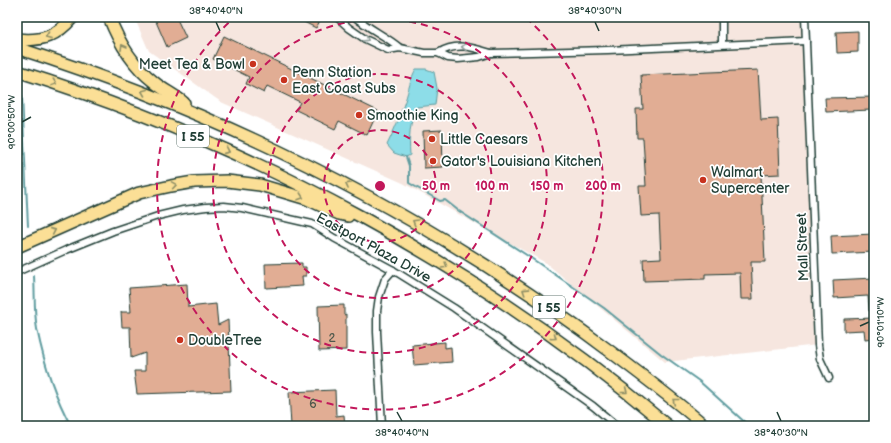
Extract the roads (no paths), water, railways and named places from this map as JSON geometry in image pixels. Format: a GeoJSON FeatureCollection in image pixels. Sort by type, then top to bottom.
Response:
{"type":"FeatureCollection","features":[{"type":"Feature","properties":{"kind":"highway"},"geometry":{"type":"LineString","coordinates":[[17,39],[36,40],[52,35],[60,31],[73,17]]}},
{"type":"Feature","properties":{"kind":"highway"},"geometry":{"type":"LineString","coordinates":[[109,17],[120,43],[134,64],[153,82],[180,100],[194,112]]}},
{"type":"Feature","properties":{"kind":"highway","name":"I 55"},"geometry":{"type":"LineString","coordinates":[[17,48],[136,89],[194,112],[340,180],[382,203],[532,295],[646,378],[705,426]]}},
{"type":"Feature","properties":{"kind":"highway","name":"I 55"},"geometry":{"type":"LineString","coordinates":[[17,71],[126,108],[197,138],[282,177],[363,218],[487,291],[545,330],[595,367],[668,426]]}},
{"type":"Feature","properties":{"kind":"highway"},"geometry":{"type":"LineString","coordinates":[[17,247],[139,193],[194,182],[227,181],[260,185],[307,199],[339,214],[349,217],[363,218]]}},
{"type":"Feature","properties":{"kind":"street"},"geometry":{"type":"LineString","coordinates":[[337,17],[349,28],[378,46],[388,50],[400,48],[424,53],[438,53],[448,58],[458,59],[479,57],[491,53],[806,41]]}},
{"type":"Feature","properties":{"kind":"street"},"geometry":{"type":"LineString","coordinates":[[355,17],[364,25],[389,39],[400,48]]}},
{"type":"Feature","properties":{"kind":"street"},"geometry":{"type":"LineString","coordinates":[[722,17],[722,44]]}},
{"type":"Feature","properties":{"kind":"street","name":"Mall Street"},"geometry":{"type":"LineString","coordinates":[[805,17],[818,344],[820,359],[829,378]]}},
{"type":"Feature","properties":{"kind":"street"},"geometry":{"type":"LineString","coordinates":[[438,53],[446,48],[469,46],[491,53]]}},
{"type":"Feature","properties":{"kind":"street","name":"Eastport Plaza Drive"},"geometry":{"type":"LineString","coordinates":[[17,272],[66,250],[144,220],[183,210],[224,206],[251,209],[312,224],[334,238],[393,270],[454,308],[592,406],[617,426]]}},
{"type":"Feature","properties":{"kind":"street"},"geometry":{"type":"LineString","coordinates":[[382,426],[377,312],[379,297],[385,279],[393,270]]}},
{"type":"Feature","properties":{"kind":"water"},"geometry":{"type":"Polygon","coordinates":[[[416,69],[426,69],[434,72],[437,88],[435,105],[417,107],[414,113],[410,131],[410,155],[406,157],[394,153],[387,145],[399,118],[416,69]]]}},
{"type":"Feature","properties":{"kind":"waterway"},"geometry":{"type":"LineString","coordinates":[[22,96],[28,226]]}},
{"type":"Feature","properties":{"kind":"waterway"},"geometry":{"type":"LineString","coordinates":[[406,157],[409,166],[409,183],[440,201],[445,200],[459,211],[604,308],[661,354],[699,381],[749,426]]}},
{"type":"Feature","properties":{"kind":"waterway"},"geometry":{"type":"LineString","coordinates":[[34,276],[35,316],[40,342],[55,392],[71,426]]}},
{"type":"Feature","properties":{"kind":"place","name":"Meet Tea & Bowl"},"geometry":{"type":"Point","coordinates":[253,64]}},
{"type":"Feature","properties":{"kind":"place","name":"Penn Station East Coast Subs"},"geometry":{"type":"Point","coordinates":[284,80]}},
{"type":"Feature","properties":{"kind":"place","name":"Smoothie King"},"geometry":{"type":"Point","coordinates":[359,115]}},
{"type":"Feature","properties":{"kind":"place","name":"Little Caesars"},"geometry":{"type":"Point","coordinates":[432,139]}},
{"type":"Feature","properties":{"kind":"place","name":"Gator's Louisiana Kitchen"},"geometry":{"type":"Point","coordinates":[433,161]}},
{"type":"Feature","properties":{"kind":"place","name":"Walmart Supercenter"},"geometry":{"type":"Point","coordinates":[703,180]}},
{"type":"Feature","properties":{"kind":"place","name":"DoubleTree"},"geometry":{"type":"Point","coordinates":[180,340]}}]}
